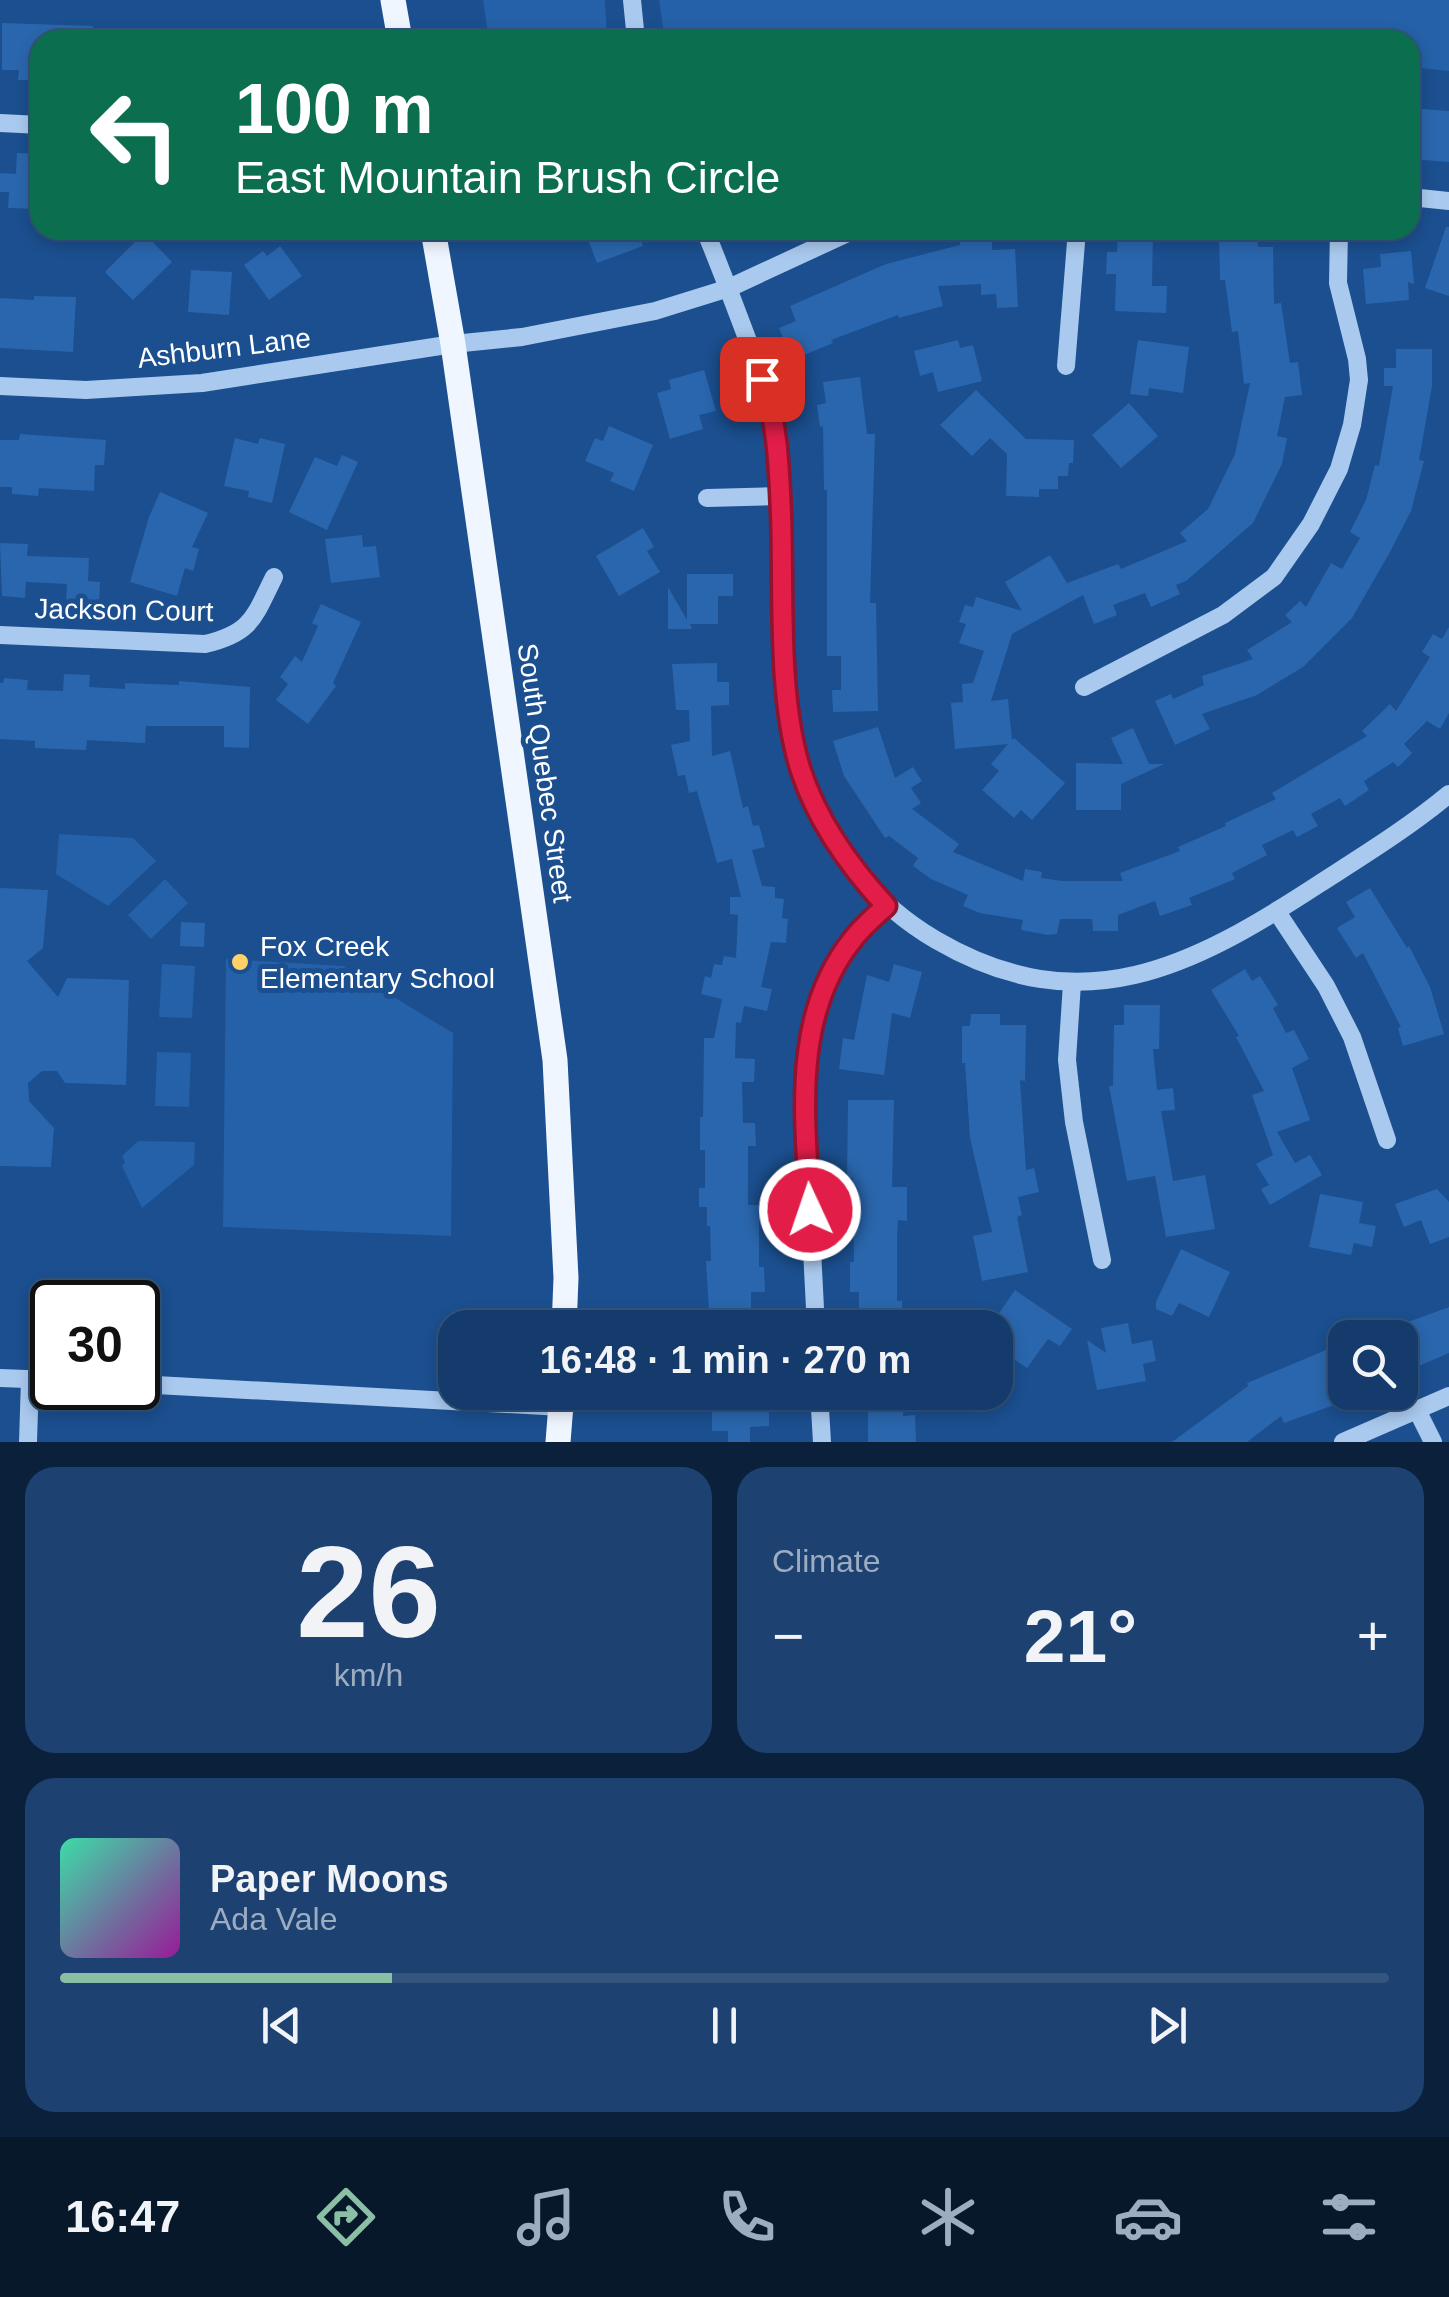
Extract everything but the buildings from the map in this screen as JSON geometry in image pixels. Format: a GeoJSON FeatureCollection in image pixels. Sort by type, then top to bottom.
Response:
{"type":"FeatureCollection","features":[{"type":"Feature","properties":{"kind":"main road"},"geometry":{"type":"LineString","coordinates":[[393,0],[398,30]]}},
{"type":"Feature","properties":{"kind":"main road","name":"South Quebec Street"},"geometry":{"type":"LineString","coordinates":[[435,240],[454,344],[555,1060],[565,1310]]}},
{"type":"Feature","properties":{"kind":"main road"},"geometry":{"type":"LineString","coordinates":[[558,1442],[561,1410]]}},
{"type":"Feature","properties":{"kind":"street"},"geometry":{"type":"LineString","coordinates":[[632,0],[635,30]]}},
{"type":"Feature","properties":{"kind":"street"},"geometry":{"type":"LineString","coordinates":[[0,123],[30,124]]}},
{"type":"Feature","properties":{"kind":"street"},"geometry":{"type":"LineString","coordinates":[[1420,198],[1449,201]]}},
{"type":"Feature","properties":{"kind":"street"},"geometry":{"type":"LineString","coordinates":[[709,240],[774,410],[787,700],[801,771],[825,824],[852,869],[886,906],[966,958],[1013,976],[1072,982],[1140,976],[1197,956],[1277,912],[1414,823],[1449,794]]}},
{"type":"Feature","properties":{"kind":"street","name":"Ashburn Lane"},"geometry":{"type":"LineString","coordinates":[[0,386],[86,390],[202,383],[522,337],[655,311],[729,288],[832,240]]}},
{"type":"Feature","properties":{"kind":"street"},"geometry":{"type":"LineString","coordinates":[[1066,366],[1076,240]]}},
{"type":"Feature","properties":{"kind":"street"},"geometry":{"type":"LineString","coordinates":[[1084,688],[1224,615],[1274,577],[1312,524],[1339,469],[1352,425],[1359,380],[1338,284],[1339,240]]}},
{"type":"Feature","properties":{"kind":"street"},"geometry":{"type":"LineString","coordinates":[[707,498],[780,496]]}},
{"type":"Feature","properties":{"kind":"street","name":"Jackson Court"},"geometry":{"type":"LineString","coordinates":[[0,635],[204,644],[231,638],[252,620],[274,576]]}},
{"type":"Feature","properties":{"kind":"street"},"geometry":{"type":"LineString","coordinates":[[815,1310],[804,1093],[808,1036],[827,983],[852,940],[886,906]]}},
{"type":"Feature","properties":{"kind":"street"},"geometry":{"type":"LineString","coordinates":[[1277,912],[1326,986],[1352,1037],[1387,1140]]}},
{"type":"Feature","properties":{"kind":"street"},"geometry":{"type":"LineString","coordinates":[[1072,982],[1067,1060],[1074,1122],[1102,1260]]}},
{"type":"Feature","properties":{"kind":"street"},"geometry":{"type":"LineString","coordinates":[[0,1378],[30,1379],[28,1442]]}},
{"type":"Feature","properties":{"kind":"street"},"geometry":{"type":"LineString","coordinates":[[160,1385],[438,1395]]}},
{"type":"Feature","properties":{"kind":"street"},"geometry":{"type":"LineString","coordinates":[[1418,1410],[1449,1396]]}},
{"type":"Feature","properties":{"kind":"street"},"geometry":{"type":"LineString","coordinates":[[820,1410],[822,1442]]}},
{"type":"Feature","properties":{"kind":"street"},"geometry":{"type":"LineString","coordinates":[[1343,1442],[1417,1410],[1433,1442]]}},
{"type":"Feature","properties":{"kind":"shaded area"},"geometry":{"type":"Polygon","coordinates":[[[483,0],[605,0],[607,30],[488,30],[483,0]]]}},
{"type":"Feature","properties":{"kind":"shaded area"},"geometry":{"type":"Polygon","coordinates":[[[659,0],[1449,0],[1449,71],[1420,68],[1420,30],[664,30],[659,0]]]}},
{"type":"Feature","properties":{"kind":"shaded area"},"geometry":{"type":"Polygon","coordinates":[[[59,834],[133,838],[156,861],[108,906],[56,874],[59,834]]]}},
{"type":"Feature","properties":{"kind":"shaded area"},"geometry":{"type":"Polygon","coordinates":[[[165,879],[188,903],[151,939],[128,915],[165,879]]]}},
{"type":"Feature","properties":{"kind":"shaded area"},"geometry":{"type":"Polygon","coordinates":[[[226,959],[343,966],[453,1033],[451,1236],[223,1227],[226,959]]]}},
{"type":"Feature","properties":{"kind":"shaded area"},"geometry":{"type":"Polygon","coordinates":[[[162,964],[195,966],[192,1018],[159,1017],[162,964]]]}},
{"type":"Feature","properties":{"kind":"shaded area"},"geometry":{"type":"Polygon","coordinates":[[[157,1052],[191,1053],[189,1107],[155,1106],[157,1052]]]}},
{"type":"Feature","properties":{"kind":"shaded area"},"geometry":{"type":"Polygon","coordinates":[[[138,1141],[195,1142],[194,1165],[142,1208],[122,1166],[122,1156],[138,1141]]]}},
{"type":"Feature","properties":{"kind":"place","name":"Fox Creek Elementary School"},"geometry":{"type":"Point","coordinates":[240,962]}},
{"type":"Feature","properties":{"kind":"route"},"geometry":{"type":"LineString","coordinates":[[762,379],[774,410],[787,700],[801,771],[825,824],[852,869],[886,906],[852,940],[827,983],[808,1036],[804,1093],[810,1210]]}}]}
